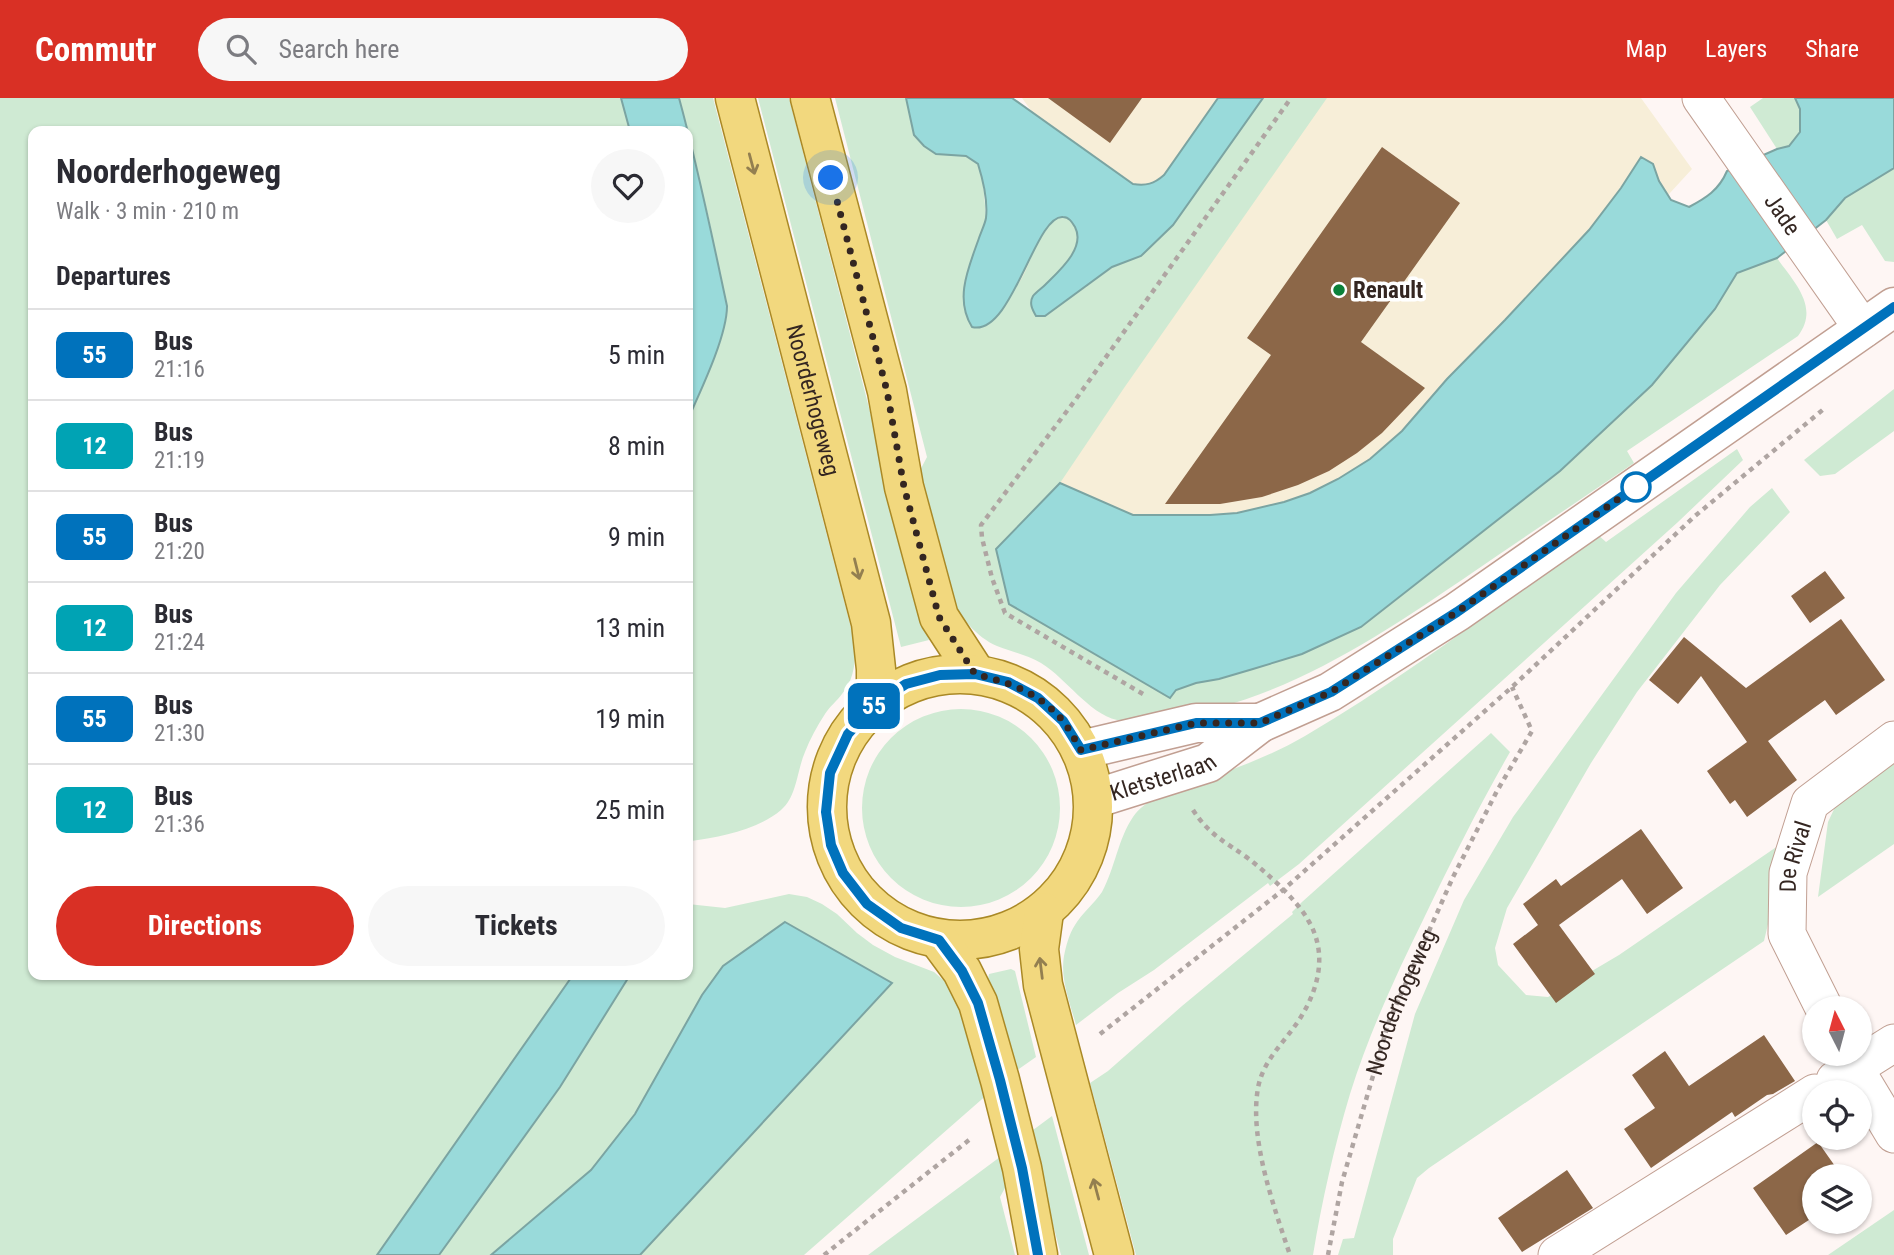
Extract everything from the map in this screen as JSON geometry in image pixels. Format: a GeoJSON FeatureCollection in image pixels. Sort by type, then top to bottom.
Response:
{"type":"FeatureCollection","features":[{"type":"Feature","properties":{"kind":"main road","name":"Noorderhogeweg"},"geometry":{"type":"LineString","coordinates":[[735,98],[871,623],[876,669],[876,703]]}},
{"type":"Feature","properties":{"kind":"main road"},"geometry":{"type":"LineString","coordinates":[[810,98],[887,391],[904,487],[939,617],[975,674]]}},
{"type":"Feature","properties":{"kind":"main road","name":"Kletsterlaan"},"geometry":{"type":"LineString","coordinates":[[1094,799],[1208,763],[1260,723],[1331,692],[1457,612],[1894,307]]}},
{"type":"Feature","properties":{"kind":"main road"},"geometry":{"type":"LineString","coordinates":[[975,674],[1008,682],[1038,698],[1063,721],[1081,750],[1090,774],[1094,799],[1090,841],[1073,880],[1044,912],[1012,931],[976,940],[939,940],[901,928],[867,904],[843,873],[831,845],[826,812],[830,773],[848,734],[876,703],[906,684],[940,675],[975,674]]}},
{"type":"Feature","properties":{"kind":"main road","name":"Kletsterlaan"},"geometry":{"type":"LineString","coordinates":[[1081,750],[1196,723],[1260,723]]}},
{"type":"Feature","properties":{"kind":"main road"},"geometry":{"type":"LineString","coordinates":[[1044,912],[1039,949],[1043,985],[1114,1255]]}},
{"type":"Feature","properties":{"kind":"main road"},"geometry":{"type":"LineString","coordinates":[[939,940],[962,971],[978,1003],[1016,1143],[1038,1255]]}},
{"type":"Feature","properties":{"kind":"street","name":"Jade"},"geometry":{"type":"LineString","coordinates":[[1701,98],[1863,329]]}},
{"type":"Feature","properties":{"kind":"street","name":"De Rival"},"geometry":{"type":"LineString","coordinates":[[1818,996],[1787,934],[1788,873],[1810,803],[1894,740]]}},
{"type":"Feature","properties":{"kind":"street"},"geometry":{"type":"LineString","coordinates":[[1872,1052],[1894,1043]]}},
{"type":"Feature","properties":{"kind":"street"},"geometry":{"type":"LineString","coordinates":[[1829,1080],[1844,1066]]}},
{"type":"Feature","properties":{"kind":"street"},"geometry":{"type":"LineString","coordinates":[[1853,1066],[1894,1134]]}},
{"type":"Feature","properties":{"kind":"street"},"geometry":{"type":"LineString","coordinates":[[1557,1255],[1802,1100]]}},
{"type":"Feature","properties":{"kind":"path"},"geometry":{"type":"LineString","coordinates":[[1167,729],[1161,705],[1005,613],[992,578],[981,525],[1076,399],[1291,98]]}},
{"type":"Feature","properties":{"kind":"path"},"geometry":{"type":"LineString","coordinates":[[1100,1034],[1283,890],[1512,687],[1695,516],[1825,407]]}},
{"type":"Feature","properties":{"kind":"path","name":"Noorderhogeweg"},"geometry":{"type":"LineString","coordinates":[[1328,1255],[1342,1182],[1389,1021],[1453,877],[1532,731],[1512,687]]}},
{"type":"Feature","properties":{"kind":"path"},"geometry":{"type":"LineString","coordinates":[[1179,772],[1189,803],[1200,820],[1215,837],[1268,874],[1308,919],[1317,939],[1321,962],[1311,997],[1299,1020],[1267,1063],[1258,1088],[1259,1148],[1290,1255]]}},
{"type":"Feature","properties":{"kind":"path"},"geometry":{"type":"LineString","coordinates":[[824,1255],[969,1140]]}},
{"type":"Feature","properties":{"kind":"shaded area"},"geometry":{"type":"Polygon","coordinates":[[[1022,98],[1641,98],[1692,169],[1525,351],[1340,506],[1088,562],[961,319],[1098,203],[1022,98]]]}},
{"type":"Feature","properties":{"kind":"green space"},"geometry":{"type":"Polygon","coordinates":[[[0,98],[621,98],[629,126],[28,126],[28,980],[570,980],[377,1255],[0,1255],[0,98]]]}},
{"type":"Feature","properties":{"kind":"green space"},"geometry":{"type":"Polygon","coordinates":[[[679,98],[713,98],[855,643],[849,683],[814,733],[802,759],[794,791],[786,805],[772,817],[751,827],[693,841],[693,408],[718,347],[727,306],[693,154],[693,126],[686,126],[679,98]]]}},
{"type":"Feature","properties":{"kind":"green space"},"geometry":{"type":"Polygon","coordinates":[[[758,98],[789,98],[929,640],[901,647],[758,98]]]}},
{"type":"Feature","properties":{"kind":"green space"},"geometry":{"type":"Polygon","coordinates":[[[835,98],[906,98],[914,135],[952,154],[966,156],[978,163],[983,181],[986,218],[964,283],[965,310],[1018,284],[1043,232],[1057,218],[1065,217],[1073,223],[1077,237],[1075,246],[1064,266],[1032,297],[1075,295],[1113,267],[1141,256],[1173,225],[1263,98],[1327,98],[1060,483],[996,549],[1170,698],[1176,690],[1253,669],[1361,627],[1442,564],[1715,309],[1737,273],[1777,258],[1802,295],[1806,305],[1804,325],[1798,336],[1627,451],[1634,463],[1401,621],[1364,643],[1288,683],[1248,698],[1207,710],[1164,718],[1117,720],[1087,703],[1041,663],[997,646],[982,637],[964,619],[949,598],[916,478],[927,457],[835,98]]]}},
{"type":"Feature","properties":{"kind":"green space"},"geometry":{"type":"Polygon","coordinates":[[[1763,98],[1795,98],[1800,109],[1800,132],[1789,146],[1777,149],[1750,107],[1763,98]]]}},
{"type":"Feature","properties":{"kind":"green space"},"geometry":{"type":"Polygon","coordinates":[[[1894,168],[1894,262],[1885,261],[1862,225],[1837,239],[1826,220],[1845,198],[1894,168]]]}},
{"type":"Feature","properties":{"kind":"green space"},"geometry":{"type":"Polygon","coordinates":[[[1894,389],[1894,431],[1835,474],[1820,476],[1804,460],[1894,389]]]}},
{"type":"Feature","properties":{"kind":"green space"},"geometry":{"type":"Polygon","coordinates":[[[1737,449],[1743,460],[1678,522],[1299,864],[1270,886],[1268,883],[1154,970],[1076,1025],[1063,973],[1067,944],[1078,921],[1102,892],[1124,835],[1141,808],[1158,796],[1251,762],[1305,736],[1417,664],[1597,534],[1606,542],[1737,449]]]}},
{"type":"Feature","properties":{"kind":"green space"},"geometry":{"type":"Polygon","coordinates":[[[1772,488],[1790,512],[1720,585],[1637,692],[1591,763],[1507,908],[1495,948],[1498,965],[1526,995],[1548,997],[1619,955],[1788,839],[1764,941],[1417,1178],[1393,1239],[1393,1255],[1338,1255],[1343,1239],[1354,1238],[1415,1014],[1464,900],[1513,817],[1676,593],[1750,507],[1772,488]]]}},
{"type":"Feature","properties":{"kind":"green space"},"geometry":{"type":"Polygon","coordinates":[[[961,709],[999,716],[1016,725],[1031,738],[1044,753],[1053,770],[1060,808],[1053,846],[1044,863],[1031,878],[1016,891],[999,900],[961,907],[923,900],[906,891],[891,878],[878,863],[869,846],[862,808],[869,770],[878,753],[891,738],[906,725],[923,716],[961,709]]]}},
{"type":"Feature","properties":{"kind":"green space"},"geometry":{"type":"Polygon","coordinates":[[[1491,733],[1510,752],[1434,897],[1393,983],[1366,1049],[1339,1134],[1313,1255],[1136,1255],[1090,1083],[1108,1071],[1293,914],[1302,902],[1491,733]]]}},
{"type":"Feature","properties":{"kind":"green space"},"geometry":{"type":"Polygon","coordinates":[[[1894,758],[1894,844],[1818,897],[1828,822],[1837,803],[1894,758]]]}},
{"type":"Feature","properties":{"kind":"green space"},"geometry":{"type":"Polygon","coordinates":[[[789,894],[807,897],[837,914],[873,945],[934,972],[949,985],[963,1004],[989,1093],[804,1255],[640,1255],[892,984],[785,922],[723,966],[702,995],[635,1114],[591,1170],[491,1255],[439,1255],[560,1087],[627,980],[693,980],[693,905],[725,908],[789,894]]]}},
{"type":"Feature","properties":{"kind":"green space"},"geometry":{"type":"Polygon","coordinates":[[[1011,969],[1015,971],[1036,1057],[1013,1073],[988,979],[989,974],[1011,969]]]}},
{"type":"Feature","properties":{"kind":"green space"},"geometry":{"type":"Polygon","coordinates":[[[1052,1116],[1089,1255],[1061,1255],[1029,1133],[1052,1116]]]}},
{"type":"Feature","properties":{"kind":"green space"},"geometry":{"type":"Polygon","coordinates":[[[1004,1154],[1010,1179],[1000,1197],[1015,1255],[868,1255],[1004,1154]]]}},
{"type":"Feature","properties":{"kind":"green space"},"geometry":{"type":"Polygon","coordinates":[[[1894,1210],[1894,1255],[1828,1255],[1859,1234],[1872,1234],[1872,1225],[1894,1210]]]}},
{"type":"Feature","properties":{"kind":"water"},"geometry":{"type":"Polygon","coordinates":[[[621,98],[679,98],[687,126],[629,126],[621,98]]]}},
{"type":"Feature","properties":{"kind":"water"},"geometry":{"type":"Polygon","coordinates":[[[906,98],[1012,98],[1133,184],[1142,185],[1150,184],[1164,175],[1218,98],[1263,98],[1173,225],[1141,256],[1112,267],[1045,316],[1036,316],[1031,301],[1033,296],[1064,266],[1077,243],[1075,227],[1070,220],[1063,217],[1053,221],[1043,234],[999,314],[986,325],[972,327],[964,305],[964,294],[968,271],[986,218],[986,197],[980,170],[978,164],[966,156],[936,154],[924,146],[914,135],[906,98]]]}},
{"type":"Feature","properties":{"kind":"water"},"geometry":{"type":"Polygon","coordinates":[[[1795,98],[1894,98],[1894,168],[1845,198],[1826,220],[1777,258],[1737,273],[1715,309],[1652,385],[1560,471],[1361,627],[1302,654],[1176,690],[1170,698],[1009,604],[996,549],[1060,483],[1133,515],[1210,515],[1237,513],[1284,502],[1338,479],[1370,459],[1402,431],[1447,379],[1589,230],[1641,157],[1653,164],[1659,181],[1671,200],[1689,207],[1711,193],[1727,171],[1789,146],[1800,132],[1800,109],[1795,98]]]}},
{"type":"Feature","properties":{"kind":"water"},"geometry":{"type":"Polygon","coordinates":[[[693,154],[727,306],[723,332],[693,408],[693,154]]]}},
{"type":"Feature","properties":{"kind":"water"},"geometry":{"type":"Polygon","coordinates":[[[785,922],[892,983],[640,1255],[491,1255],[591,1170],[635,1114],[702,995],[723,966],[785,922]]]}},
{"type":"Feature","properties":{"kind":"water"},"geometry":{"type":"Polygon","coordinates":[[[570,980],[627,980],[560,1087],[439,1255],[377,1255],[570,980]]]}},
{"type":"Feature","properties":{"kind":"building"},"geometry":{"type":"Polygon","coordinates":[[[1048,98],[1142,98],[1110,143],[1048,98]]]}},
{"type":"Feature","properties":{"kind":"building","name":"Renault"},"geometry":{"type":"Polygon","coordinates":[[[1382,147],[1460,203],[1361,342],[1425,388],[1382,433],[1357,453],[1329,471],[1298,485],[1262,497],[1220,504],[1165,504],[1271,355],[1247,338],[1382,147]]]}},
{"type":"Feature","properties":{"kind":"building"},"geometry":{"type":"Polygon","coordinates":[[[1825,571],[1845,598],[1810,623],[1791,596],[1825,571]]]}},
{"type":"Feature","properties":{"kind":"building"},"geometry":{"type":"Polygon","coordinates":[[[1841,619],[1885,680],[1836,715],[1825,700],[1768,741],[1797,780],[1747,817],[1735,800],[1730,804],[1707,771],[1747,742],[1701,676],[1678,704],[1649,680],[1684,637],[1746,688],[1841,619]]]}},
{"type":"Feature","properties":{"kind":"building"},"geometry":{"type":"Polygon","coordinates":[[[1641,829],[1683,888],[1647,914],[1622,879],[1559,925],[1595,974],[1556,1003],[1513,944],[1538,925],[1523,904],[1556,879],[1561,886],[1641,829]]]}},
{"type":"Feature","properties":{"kind":"building"},"geometry":{"type":"Polygon","coordinates":[[[1764,1035],[1795,1081],[1767,1095],[1735,1117],[1732,1112],[1651,1168],[1624,1129],[1655,1108],[1632,1075],[1665,1051],[1689,1086],[1764,1035]]]}},
{"type":"Feature","properties":{"kind":"building"},"geometry":{"type":"Polygon","coordinates":[[[1807,1150],[1824,1150],[1834,1164],[1802,1164],[1802,1225],[1786,1235],[1753,1188],[1807,1150]]]}},
{"type":"Feature","properties":{"kind":"building"},"geometry":{"type":"Polygon","coordinates":[[[1567,1170],[1593,1208],[1522,1252],[1498,1218],[1567,1170]]]}},
{"type":"Feature","properties":{"kind":"bus line","name":"55"},"geometry":{"type":"LineString","coordinates":[[1038,1255],[1022,1168],[1000,1080],[978,1003],[962,971],[939,940],[901,928],[867,904],[843,873],[831,845],[826,812],[830,773],[848,734],[876,703],[906,684],[940,675],[975,674],[1008,682],[1038,698],[1063,721],[1081,750],[1196,723],[1260,723],[1331,692],[1457,612],[1894,307]]}},
{"type":"Feature","properties":{"kind":"place","name":"Renault"},"geometry":{"type":"Point","coordinates":[1339,290]}},
{"type":"Feature","properties":{"kind":"route"},"geometry":{"type":"LineString","coordinates":[[831,178],[887,391],[904,487],[939,617],[975,674],[1008,682],[1038,698],[1063,721],[1081,750],[1196,723],[1260,723],[1331,692],[1457,612],[1636,487]]}}]}
